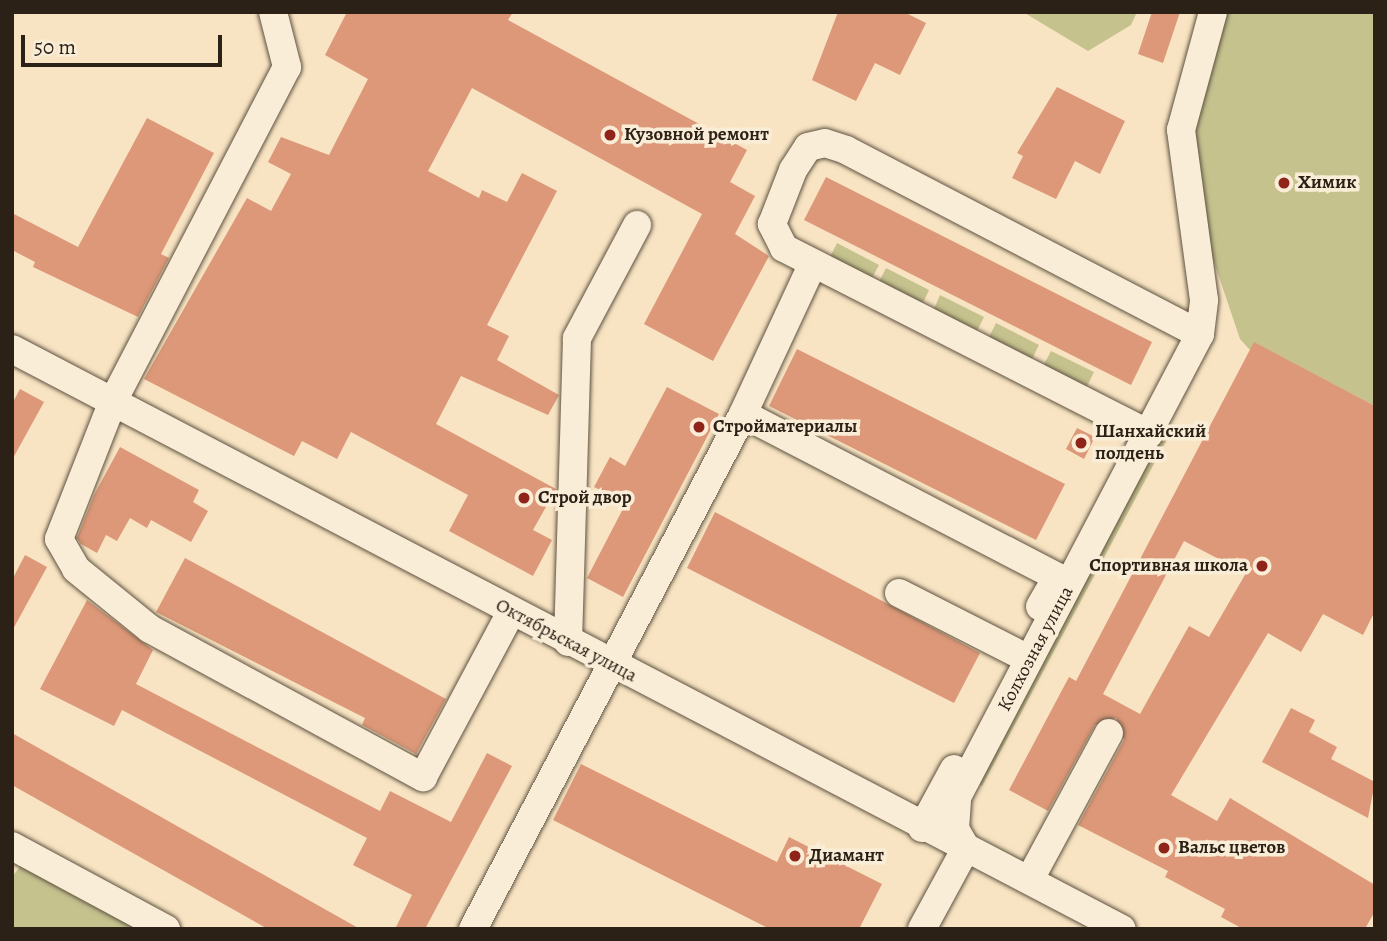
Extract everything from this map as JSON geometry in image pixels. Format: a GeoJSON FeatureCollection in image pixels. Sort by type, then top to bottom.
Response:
{"type":"FeatureCollection","features":[{"type":"Feature","properties":{"kind":"street"},"geometry":{"type":"LineString","coordinates":[[273,12],[287,67],[113,401],[60,539],[76,569],[150,629],[423,777],[512,612]]}},
{"type":"Feature","properties":{"kind":"street"},"geometry":{"type":"LineString","coordinates":[[922,828],[1015,652],[1142,430],[784,248],[772,224],[793,170],[808,148],[825,143],[1200,334],[1204,300],[1181,130],[1213,12]]}},
{"type":"Feature","properties":{"kind":"street"},"geometry":{"type":"LineString","coordinates":[[568,642],[577,338],[637,225]]}},
{"type":"Feature","properties":{"kind":"street"},"geometry":{"type":"LineString","coordinates":[[472,929],[743,414],[813,263]]}},
{"type":"Feature","properties":{"kind":"street","name":"Колхозная улица"},"geometry":{"type":"LineString","coordinates":[[966,848],[955,829],[957,797],[1142,430],[1200,334]]}},
{"type":"Feature","properties":{"kind":"street","name":"Октябрьская улица"},"geometry":{"type":"LineString","coordinates":[[13,352],[113,401],[922,828],[1030,879],[1122,929]]}},
{"type":"Feature","properties":{"kind":"street"},"geometry":{"type":"LineString","coordinates":[[743,414],[1057,577]]}},
{"type":"Feature","properties":{"kind":"street"},"geometry":{"type":"LineString","coordinates":[[899,593],[1015,652]]}},
{"type":"Feature","properties":{"kind":"street"},"geometry":{"type":"LineString","coordinates":[[1030,879],[1109,733]]}},
{"type":"Feature","properties":{"kind":"street"},"geometry":{"type":"LineString","coordinates":[[922,929],[966,848]]}},
{"type":"Feature","properties":{"kind":"street"},"geometry":{"type":"LineString","coordinates":[[13,849],[166,929]]}},
{"type":"Feature","properties":{"kind":"shaded area"},"geometry":{"type":"Polygon","coordinates":[[[1023,12],[1137,12],[1131,25],[1088,51],[1023,12]]]}},
{"type":"Feature","properties":{"kind":"shaded area","name":"Химик"},"geometry":{"type":"Polygon","coordinates":[[[1224,12],[1375,12],[1375,406],[1255,343],[1250,350],[1240,339],[1212,256],[1188,148],[1224,12]]]}},
{"type":"Feature","properties":{"kind":"shaded area"},"geometry":{"type":"Polygon","coordinates":[[[837,243],[879,265],[871,280],[829,259],[837,243]]]}},
{"type":"Feature","properties":{"kind":"shaded area"},"geometry":{"type":"Polygon","coordinates":[[[886,268],[929,290],[922,305],[878,284],[886,268]]]}},
{"type":"Feature","properties":{"kind":"shaded area"},"geometry":{"type":"Polygon","coordinates":[[[940,295],[984,317],[976,333],[933,311],[940,295]]]}},
{"type":"Feature","properties":{"kind":"shaded area"},"geometry":{"type":"Polygon","coordinates":[[[996,323],[1039,345],[1031,361],[988,339],[996,323]]]}},
{"type":"Feature","properties":{"kind":"shaded area"},"geometry":{"type":"Polygon","coordinates":[[[1051,351],[1094,372],[1086,388],[1043,366],[1051,351]]]}},
{"type":"Feature","properties":{"kind":"shaded area"},"geometry":{"type":"Polygon","coordinates":[[[1160,426],[1171,432],[982,786],[973,782],[1160,426]]]}},
{"type":"Feature","properties":{"kind":"shaded area"},"geometry":{"type":"Polygon","coordinates":[[[22,864],[133,924],[132,929],[12,929],[12,877],[22,864]]]}},
{"type":"Feature","properties":{"kind":"building"},"geometry":{"type":"Polygon","coordinates":[[[347,12],[513,12],[508,20],[747,150],[730,182],[755,196],[735,234],[769,256],[713,361],[644,324],[702,214],[472,88],[428,171],[479,198],[482,190],[507,202],[522,173],[557,191],[487,325],[509,336],[497,360],[559,395],[548,415],[461,376],[436,424],[556,489],[533,530],[552,540],[533,576],[449,531],[468,495],[351,432],[337,459],[302,441],[294,456],[144,379],[247,198],[271,211],[291,174],[268,162],[281,137],[329,155],[368,79],[325,55],[347,12]]]}},
{"type":"Feature","properties":{"kind":"building"},"geometry":{"type":"Polygon","coordinates":[[[838,12],[904,12],[926,23],[900,75],[875,63],[856,101],[812,80],[838,12]]]}},
{"type":"Feature","properties":{"kind":"building"},"geometry":{"type":"Polygon","coordinates":[[[1152,12],[1180,12],[1163,63],[1138,54],[1152,12]]]}},
{"type":"Feature","properties":{"kind":"building"},"geometry":{"type":"Polygon","coordinates":[[[1057,87],[1125,121],[1100,174],[1075,161],[1056,199],[1012,178],[1023,156],[1017,153],[1057,87]]]}},
{"type":"Feature","properties":{"kind":"building"},"geometry":{"type":"Polygon","coordinates":[[[147,118],[214,153],[161,254],[169,258],[138,317],[33,267],[35,262],[12,250],[12,213],[78,247],[147,118]]]}},
{"type":"Feature","properties":{"kind":"building"},"geometry":{"type":"Polygon","coordinates":[[[826,177],[1152,342],[1131,385],[804,220],[826,177]]]}},
{"type":"Feature","properties":{"kind":"building"},"geometry":{"type":"Polygon","coordinates":[[[1254,342],[1375,406],[1375,611],[1363,635],[1323,614],[1301,652],[1268,633],[1171,795],[1217,821],[1230,798],[1375,885],[1375,911],[1365,929],[1243,929],[1221,917],[1225,909],[1165,877],[1168,871],[1078,825],[1124,740],[1116,718],[1095,725],[1048,811],[1009,790],[1069,677],[1076,681],[1254,342]],[[1184,541],[1103,694],[1140,714],[1189,626],[1209,637],[1246,573],[1184,541]]]}},
{"type":"Feature","properties":{"kind":"building"},"geometry":{"type":"Polygon","coordinates":[[[797,349],[1065,484],[1036,540],[769,406],[797,349]]]}},
{"type":"Feature","properties":{"kind":"building"},"geometry":{"type":"Polygon","coordinates":[[[667,387],[719,414],[623,597],[587,578],[626,503],[594,487],[610,457],[625,466],[667,387]]]}},
{"type":"Feature","properties":{"kind":"building"},"geometry":{"type":"Polygon","coordinates":[[[20,389],[44,402],[12,460],[12,404],[20,389]]]}},
{"type":"Feature","properties":{"kind":"building","name":"Шанхайский полдень"},"geometry":{"type":"Polygon","coordinates":[[[1077,428],[1095,437],[1084,459],[1066,449],[1077,428]]]}},
{"type":"Feature","properties":{"kind":"building"},"geometry":{"type":"Polygon","coordinates":[[[120,447],[199,490],[193,502],[208,511],[191,542],[151,520],[147,528],[130,518],[117,541],[106,535],[97,553],[81,544],[77,538],[94,495],[120,447]]]}},
{"type":"Feature","properties":{"kind":"building"},"geometry":{"type":"Polygon","coordinates":[[[715,512],[980,653],[954,703],[687,568],[715,512]]]}},
{"type":"Feature","properties":{"kind":"building"},"geometry":{"type":"Polygon","coordinates":[[[25,555],[47,567],[12,631],[12,580],[25,555]]]}},
{"type":"Feature","properties":{"kind":"building"},"geometry":{"type":"Polygon","coordinates":[[[185,558],[446,699],[416,754],[362,725],[365,718],[156,612],[185,558]]]}},
{"type":"Feature","properties":{"kind":"building"},"geometry":{"type":"Polygon","coordinates":[[[87,600],[153,650],[136,684],[380,811],[390,791],[451,822],[487,753],[512,766],[425,929],[395,929],[412,895],[353,865],[367,838],[122,710],[114,726],[40,689],[87,600]]]}},
{"type":"Feature","properties":{"kind":"building"},"geometry":{"type":"Polygon","coordinates":[[[1291,708],[1315,720],[1309,732],[1337,747],[1331,759],[1375,782],[1368,818],[1262,762],[1291,708]]]}},
{"type":"Feature","properties":{"kind":"building"},"geometry":{"type":"Polygon","coordinates":[[[12,733],[360,929],[268,929],[67,816],[12,785],[12,733]]]}},
{"type":"Feature","properties":{"kind":"building"},"geometry":{"type":"Polygon","coordinates":[[[581,764],[777,862],[789,837],[882,884],[859,929],[770,929],[553,820],[581,764]]]}},
{"type":"Feature","properties":{"kind":"place","name":"Кузовной ремонт"},"geometry":{"type":"Point","coordinates":[610,135]}},
{"type":"Feature","properties":{"kind":"place","name":"Химик"},"geometry":{"type":"Point","coordinates":[1284,183]}},
{"type":"Feature","properties":{"kind":"place","name":"Стройматериалы"},"geometry":{"type":"Point","coordinates":[699,427]}},
{"type":"Feature","properties":{"kind":"place","name":"Шанхайский полдень"},"geometry":{"type":"Point","coordinates":[1081,443]}},
{"type":"Feature","properties":{"kind":"place","name":"Строй двор"},"geometry":{"type":"Point","coordinates":[524,498]}},
{"type":"Feature","properties":{"kind":"place","name":"Спортивная школа"},"geometry":{"type":"Point","coordinates":[1262,566]}},
{"type":"Feature","properties":{"kind":"place","name":"Вальс цветов"},"geometry":{"type":"Point","coordinates":[1164,848]}},
{"type":"Feature","properties":{"kind":"place","name":"Диамант"},"geometry":{"type":"Point","coordinates":[795,856]}}]}
